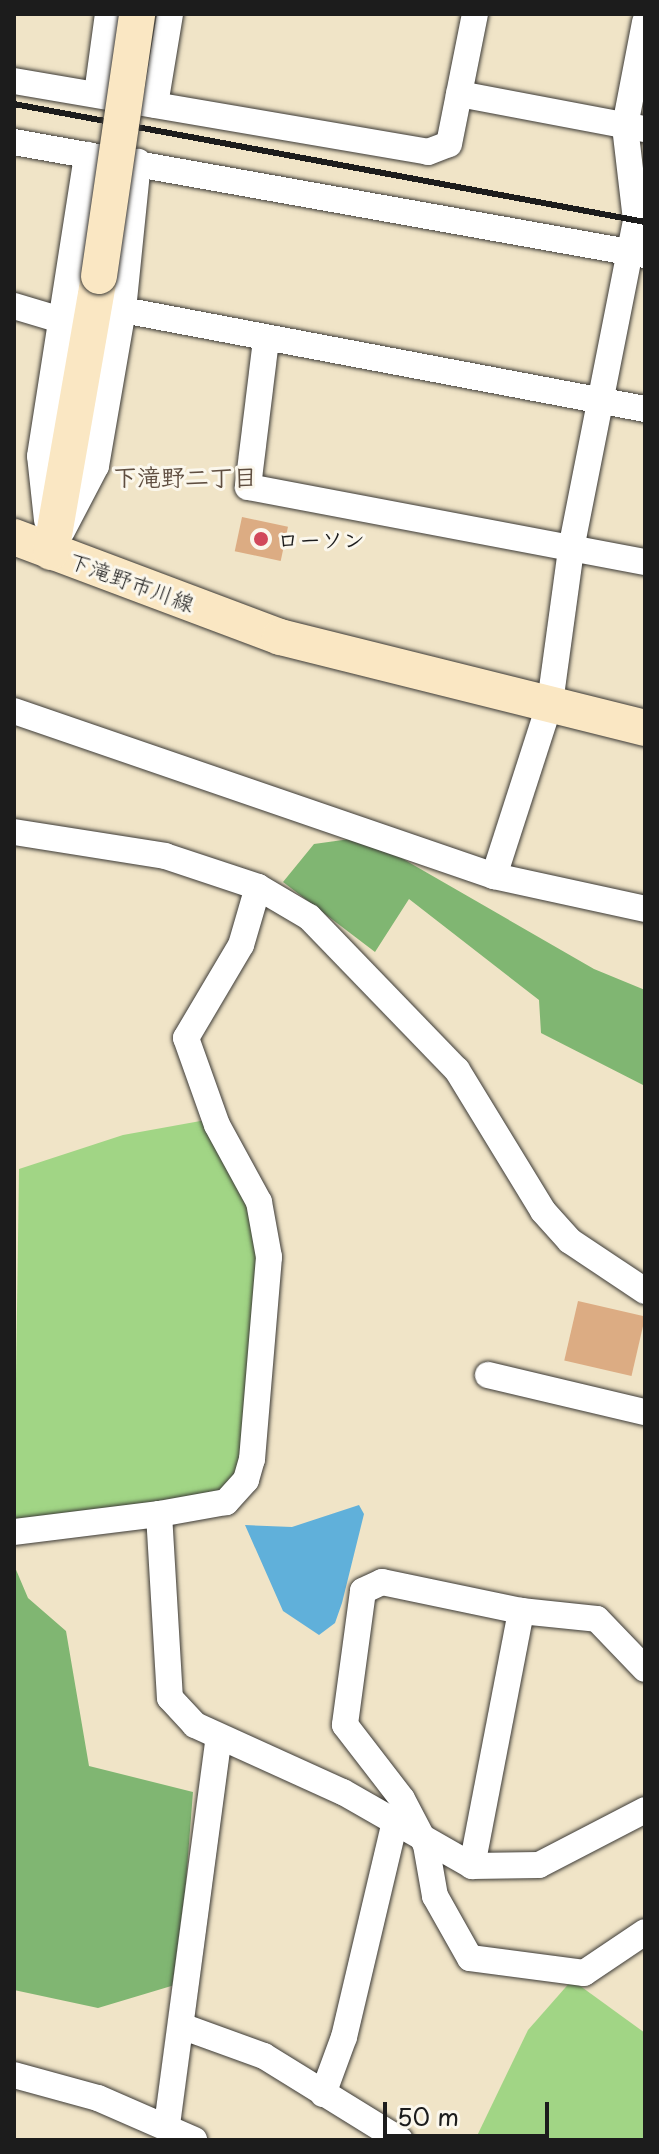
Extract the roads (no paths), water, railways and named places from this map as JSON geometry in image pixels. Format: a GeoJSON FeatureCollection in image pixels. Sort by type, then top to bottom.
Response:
{"type":"FeatureCollection","features":[{"type":"Feature","properties":{"kind":"main road","name":"下滝野市川線"},"geometry":{"type":"LineString","coordinates":[[137,14],[99,276],[51,552],[280,637],[645,728]]}},
{"type":"Feature","properties":{"kind":"main road"},"geometry":{"type":"LineString","coordinates":[[14,537],[51,552]]}},
{"type":"Feature","properties":{"kind":"street"},"geometry":{"type":"LineString","coordinates":[[97,94],[108,14]]}},
{"type":"Feature","properties":{"kind":"street"},"geometry":{"type":"LineString","coordinates":[[155,105],[170,14]]}},
{"type":"Feature","properties":{"kind":"street"},"geometry":{"type":"LineString","coordinates":[[14,81],[428,152],[449,144],[475,14]]}},
{"type":"Feature","properties":{"kind":"street"},"geometry":{"type":"LineString","coordinates":[[494,876],[550,703],[571,549],[600,401],[635,253],[635,128],[645,22]]}},
{"type":"Feature","properties":{"kind":"street"},"geometry":{"type":"LineString","coordinates":[[459,94],[635,128]]}},
{"type":"Feature","properties":{"kind":"street"},"geometry":{"type":"LineString","coordinates":[[14,142],[635,253]]}},
{"type":"Feature","properties":{"kind":"street"},"geometry":{"type":"LineString","coordinates":[[51,552],[40,456],[87,155]]}},
{"type":"Feature","properties":{"kind":"street"},"geometry":{"type":"LineString","coordinates":[[51,552],[96,466],[123,310],[138,162]]}},
{"type":"Feature","properties":{"kind":"street"},"geometry":{"type":"LineString","coordinates":[[14,306],[61,320]]}},
{"type":"Feature","properties":{"kind":"street"},"geometry":{"type":"LineString","coordinates":[[123,310],[266,340],[645,409]]}},
{"type":"Feature","properties":{"kind":"street"},"geometry":{"type":"LineString","coordinates":[[266,340],[248,487],[645,562]]}},
{"type":"Feature","properties":{"kind":"street"},"geometry":{"type":"LineString","coordinates":[[14,711],[494,876],[645,909]]}},
{"type":"Feature","properties":{"kind":"street"},"geometry":{"type":"LineString","coordinates":[[14,832],[165,856],[258,887],[309,917],[385,989],[457,1070],[543,1211],[570,1241],[645,1291]]}},
{"type":"Feature","properties":{"kind":"street"},"geometry":{"type":"LineString","coordinates":[[14,1532],[159,1514],[226,1502],[246,1480],[252,1459],[269,1257],[259,1202],[211,1112],[186,1038],[241,945],[258,887]]}},
{"type":"Feature","properties":{"kind":"street"},"geometry":{"type":"LineString","coordinates":[[488,1375],[645,1412]]}},
{"type":"Feature","properties":{"kind":"street"},"geometry":{"type":"LineString","coordinates":[[159,1514],[170,1698],[195,1725],[343,1792],[426,1845],[472,1866],[539,1865],[645,1810]]}},
{"type":"Feature","properties":{"kind":"street"},"geometry":{"type":"LineString","coordinates":[[641,1942],[584,1973],[470,1958],[435,1896],[426,1845],[402,1799],[345,1725],[363,1591],[382,1582],[521,1611],[597,1619],[645,1669]]}},
{"type":"Feature","properties":{"kind":"street"},"geometry":{"type":"LineString","coordinates":[[472,1866],[521,1611]]}},
{"type":"Feature","properties":{"kind":"street"},"geometry":{"type":"LineString","coordinates":[[167,2125],[184,2027],[219,1737]]}},
{"type":"Feature","properties":{"kind":"street"},"geometry":{"type":"LineString","coordinates":[[323,2094],[344,2037],[394,1825]]}},
{"type":"Feature","properties":{"kind":"street"},"geometry":{"type":"LineString","coordinates":[[184,2027],[264,2056],[400,2140]]}},
{"type":"Feature","properties":{"kind":"street"},"geometry":{"type":"LineString","coordinates":[[14,2075],[167,2125],[194,2140]]}},
{"type":"Feature","properties":{"kind":"water"},"geometry":{"type":"Polygon","coordinates":[[[359,1505],[364,1514],[342,1603],[335,1623],[319,1635],[283,1611],[245,1525],[292,1527],[359,1505]]]}},
{"type":"Feature","properties":{"kind":"railway"},"geometry":{"type":"LineString","coordinates":[[14,104],[645,222]]}},
{"type":"Feature","properties":{"kind":"place","name":"ローソン"},"geometry":{"type":"Point","coordinates":[261,539]}},
{"type":"Feature","properties":{"kind":"district","name":"下滝野二丁目"},"geometry":{"type":"Point","coordinates":[185,477]}}]}
